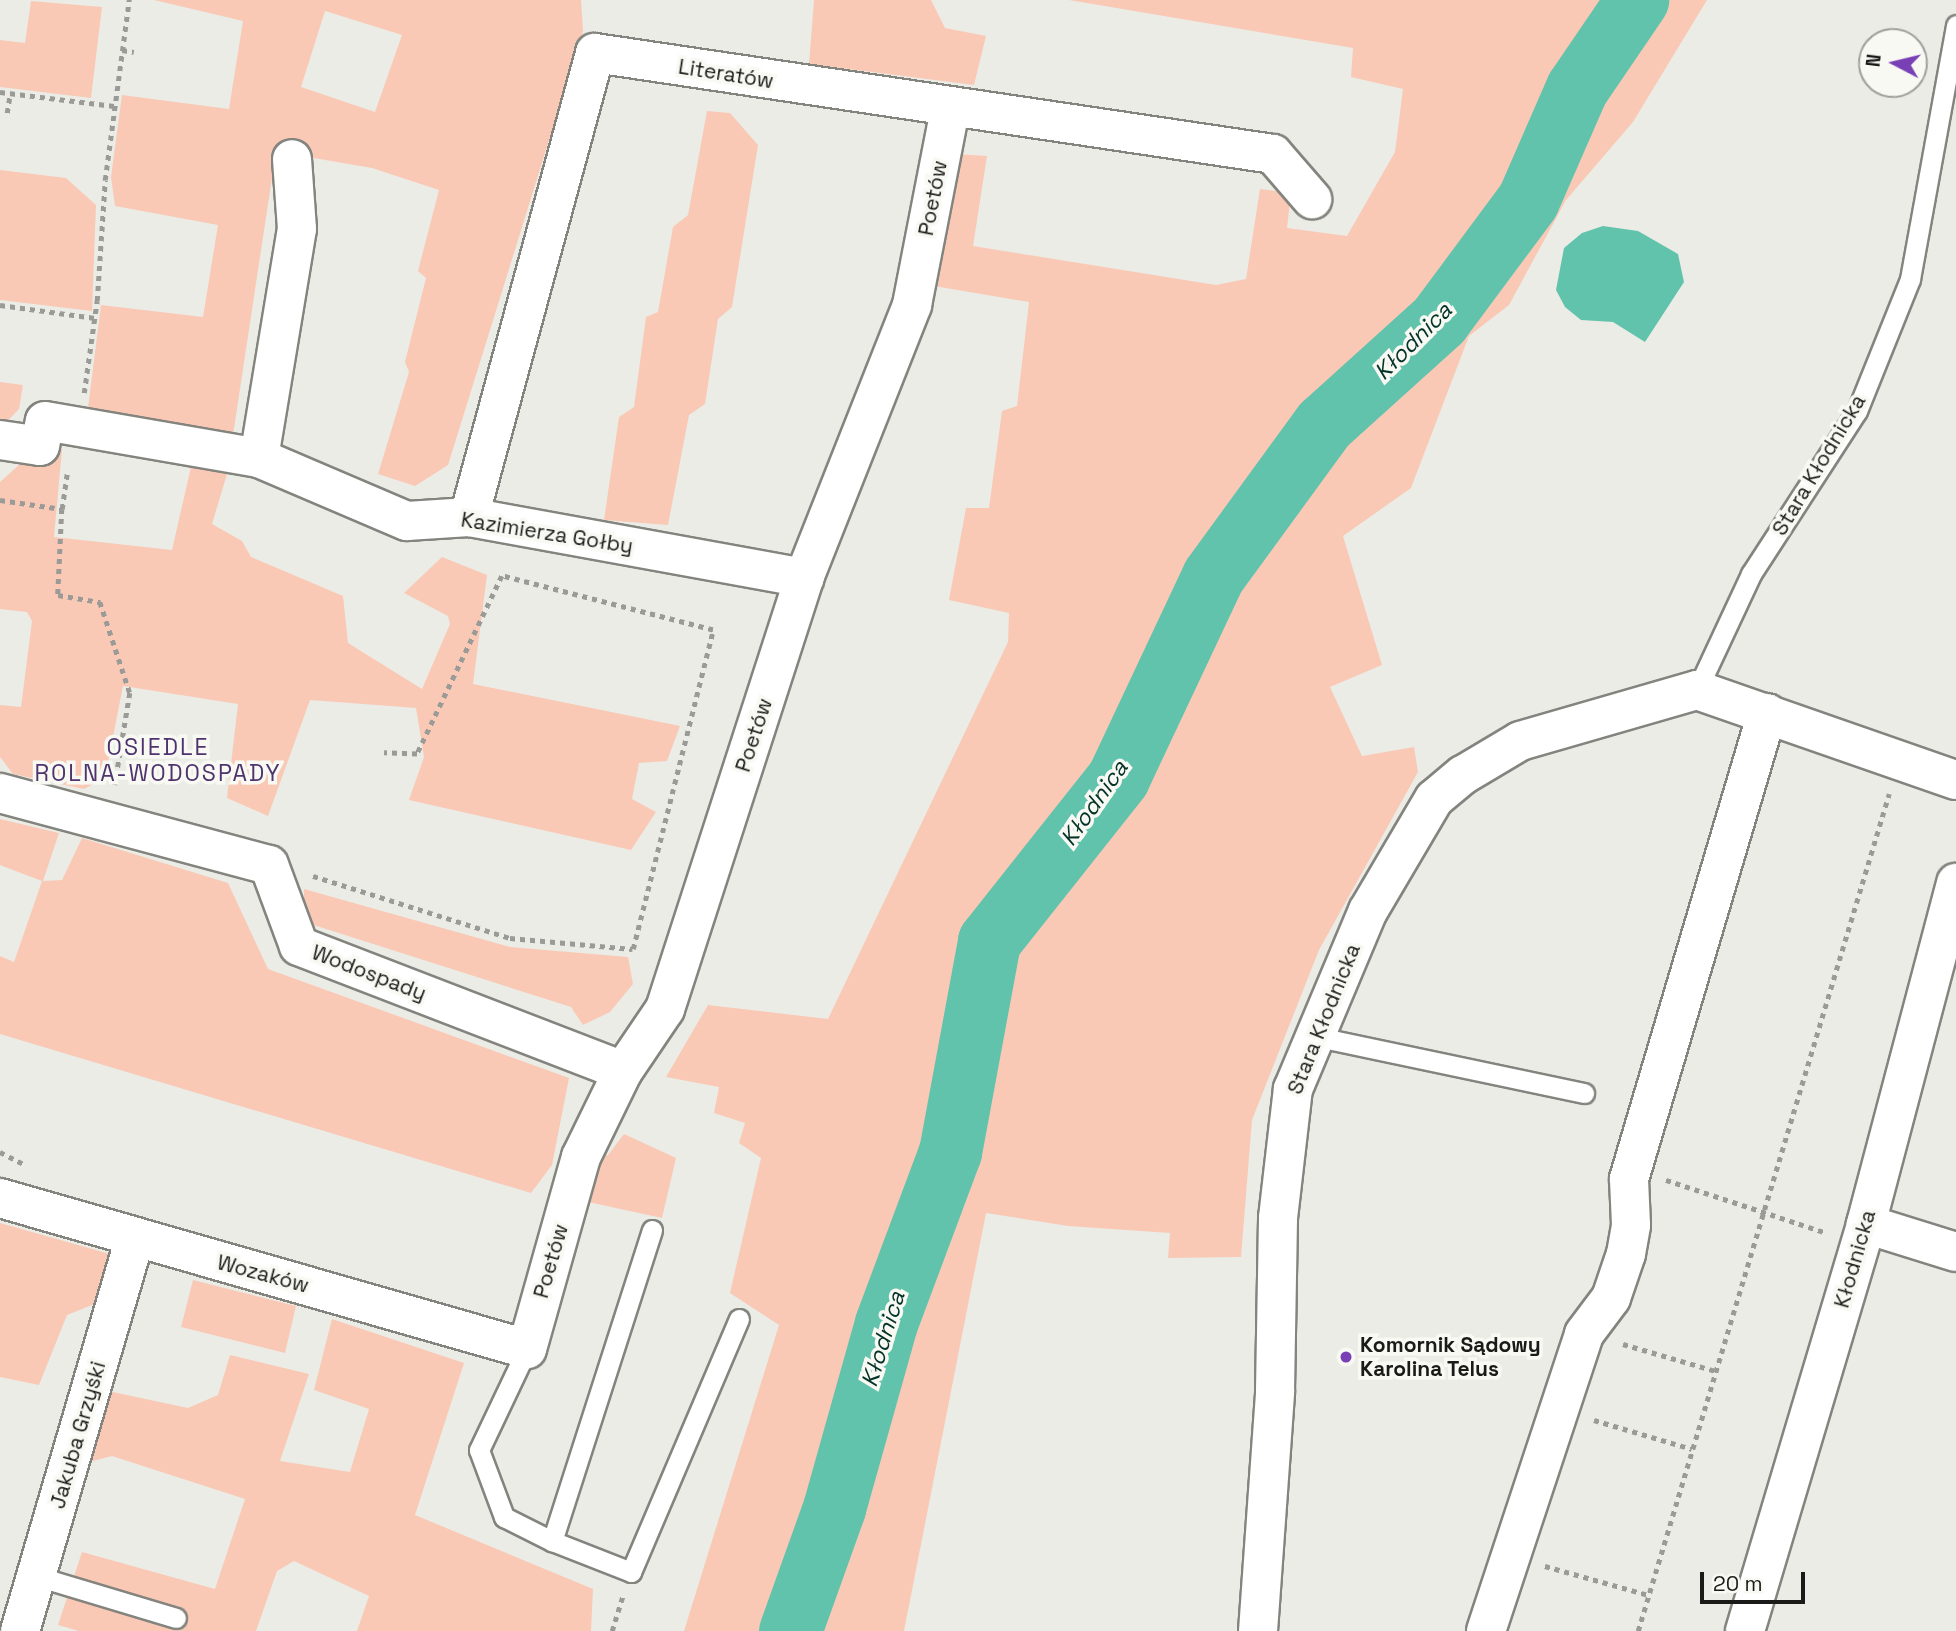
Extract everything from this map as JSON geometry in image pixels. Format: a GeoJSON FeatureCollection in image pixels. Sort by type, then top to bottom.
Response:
{"type":"FeatureCollection","features":[{"type":"Feature","properties":{"kind":"street","name":"Literatów"},"geometry":{"type":"LineString","coordinates":[[469,517],[595,53],[950,109],[1273,153],[1312,199]]}},
{"type":"Feature","properties":{"kind":"street","name":"Poetów"},"geometry":{"type":"LineString","coordinates":[[527,1349],[580,1157],[623,1071],[665,1009],[804,578],[912,305],[950,109]]}},
{"type":"Feature","properties":{"kind":"street"},"geometry":{"type":"LineString","coordinates":[[258,458],[297,229],[292,159]]}},
{"type":"Feature","properties":{"kind":"street","name":"Kazimierza Gołby"},"geometry":{"type":"LineString","coordinates":[[0,440],[40,446],[45,421],[80,425],[258,458],[407,521],[469,517],[804,578]]}},
{"type":"Feature","properties":{"kind":"street"},"geometry":{"type":"LineString","coordinates":[[1697,690],[1956,780]]}},
{"type":"Feature","properties":{"kind":"street","name":"Stara Kłodnicka"},"geometry":{"type":"LineString","coordinates":[[1258,1631],[1275,1391],[1278,1218],[1286,1124],[1293,1089],[1313,1036],[1368,911],[1434,799],[1463,775],[1520,741],[1697,690]]}},
{"type":"Feature","properties":{"kind":"street"},"geometry":{"type":"LineString","coordinates":[[1486,1631],[1585,1333],[1611,1298],[1626,1254],[1632,1168],[1767,713]]}},
{"type":"Feature","properties":{"kind":"street","name":"Wodospady"},"geometry":{"type":"LineString","coordinates":[[0,793],[269,865],[299,946],[623,1071]]}},
{"type":"Feature","properties":{"kind":"street","name":"Kłodnicka"},"geometry":{"type":"LineString","coordinates":[[1745,1631],[1852,1230],[1956,883]]}},
{"type":"Feature","properties":{"kind":"street","name":"Wozaków"},"geometry":{"type":"LineString","coordinates":[[0,1198],[135,1239],[527,1349]]}},
{"type":"Feature","properties":{"kind":"street"},"geometry":{"type":"LineString","coordinates":[[1852,1230],[1956,1252]]}},
{"type":"Feature","properties":{"kind":"street","name":"Jakuba Grzyśki"},"geometry":{"type":"LineString","coordinates":[[20,1631],[135,1239]]}},
{"type":"Feature","properties":{"kind":"lane","name":"Stara Kłodnicka"},"geometry":{"type":"LineString","coordinates":[[1697,690],[1751,574],[1857,411],[1910,279],[1956,25]]}},
{"type":"Feature","properties":{"kind":"lane"},"geometry":{"type":"LineString","coordinates":[[1313,1036],[1584,1093]]}},
{"type":"Feature","properties":{"kind":"lane"},"geometry":{"type":"LineString","coordinates":[[552,1541],[652,1230]]}},
{"type":"Feature","properties":{"kind":"lane"},"geometry":{"type":"LineString","coordinates":[[527,1349],[479,1450],[504,1517],[552,1541],[631,1572],[739,1319]]}},
{"type":"Feature","properties":{"kind":"lane"},"geometry":{"type":"LineString","coordinates":[[36,1576],[176,1618]]}},
{"type":"Feature","properties":{"kind":"path"},"geometry":{"type":"LineString","coordinates":[[80,425],[103,256],[114,106],[129,0]]}},
{"type":"Feature","properties":{"kind":"path"},"geometry":{"type":"LineString","coordinates":[[122,50],[134,52]]}},
{"type":"Feature","properties":{"kind":"path"},"geometry":{"type":"LineString","coordinates":[[0,92],[114,106]]}},
{"type":"Feature","properties":{"kind":"path"},"geometry":{"type":"LineString","coordinates":[[7,113],[9,93]]}},
{"type":"Feature","properties":{"kind":"path"},"geometry":{"type":"LineString","coordinates":[[0,305],[95,318]]}},
{"type":"Feature","properties":{"kind":"path"},"geometry":{"type":"LineString","coordinates":[[62,509],[58,595],[100,602],[130,693],[114,795]]}},
{"type":"Feature","properties":{"kind":"path"},"geometry":{"type":"LineString","coordinates":[[305,873],[510,938],[633,949],[713,630],[502,576],[417,754],[384,753]]}},
{"type":"Feature","properties":{"kind":"path"},"geometry":{"type":"LineString","coordinates":[[1638,1631],[1900,760]]}},
{"type":"Feature","properties":{"kind":"path"},"geometry":{"type":"LineString","coordinates":[[1632,1168],[1763,1213],[1852,1230]]}},
{"type":"Feature","properties":{"kind":"path"},"geometry":{"type":"LineString","coordinates":[[1585,1333],[1660,1351],[1716,1371]]}},
{"type":"Feature","properties":{"kind":"path"},"geometry":{"type":"LineString","coordinates":[[1559,1410],[1634,1435],[1692,1449]]}},
{"type":"Feature","properties":{"kind":"path"},"geometry":{"type":"LineString","coordinates":[[1511,1556],[1589,1581],[1648,1595]]}},
{"type":"Feature","properties":{"kind":"path"},"geometry":{"type":"LineString","coordinates":[[612,1631],[631,1572]]}},
{"type":"Feature","properties":{"kind":"shaded area"},"geometry":{"type":"Polygon","coordinates":[[[154,0],[581,0],[583,31],[448,465],[415,486],[378,474],[409,372],[405,362],[426,278],[418,271],[439,190],[372,168],[302,156],[277,145],[233,435],[87,416],[101,305],[203,317],[218,225],[115,206],[111,177],[122,95],[229,109],[243,21],[154,0]],[[325,11],[301,87],[375,112],[402,35],[325,11]]]}},
{"type":"Feature","properties":{"kind":"shaded area"},"geometry":{"type":"Polygon","coordinates":[[[814,0],[931,0],[945,28],[986,36],[974,85],[809,64],[814,0]]]}},
{"type":"Feature","properties":{"kind":"shaded area"},"geometry":{"type":"Polygon","coordinates":[[[1069,0],[1707,0],[1633,122],[1566,200],[1509,305],[1469,336],[1411,488],[1343,536],[1382,665],[1330,687],[1362,756],[1414,747],[1418,772],[1319,950],[1252,1120],[1241,1257],[1168,1258],[1170,1233],[1068,1226],[986,1213],[904,1631],[684,1631],[779,1325],[730,1293],[761,1158],[739,1143],[745,1123],[714,1113],[719,1087],[666,1077],[708,1005],[828,1019],[1008,642],[1009,613],[949,600],[966,508],[989,508],[1002,411],[1017,406],[1029,302],[934,286],[955,154],[987,156],[973,246],[1216,285],[1246,279],[1260,189],[1291,193],[1287,228],[1347,236],[1395,152],[1403,89],[1351,77],[1353,48],[1069,0]]]}},
{"type":"Feature","properties":{"kind":"shaded area"},"geometry":{"type":"Polygon","coordinates":[[[31,1],[102,7],[91,98],[0,87],[0,40],[25,43],[31,1]]]}},
{"type":"Feature","properties":{"kind":"shaded area"},"geometry":{"type":"Polygon","coordinates":[[[707,111],[730,113],[758,145],[732,307],[718,319],[705,404],[689,415],[668,525],[604,520],[619,417],[634,407],[646,317],[658,312],[673,227],[688,215],[707,111]]]}},
{"type":"Feature","properties":{"kind":"shaded area"},"geometry":{"type":"Polygon","coordinates":[[[0,170],[66,178],[96,205],[92,311],[0,300],[0,170]]]}},
{"type":"Feature","properties":{"kind":"shaded area"},"geometry":{"type":"Polygon","coordinates":[[[1603,226],[1638,231],[1678,254],[1684,282],[1645,342],[1613,322],[1581,320],[1565,307],[1556,290],[1564,248],[1582,233],[1603,226]]]}},
{"type":"Feature","properties":{"kind":"shaded area"},"geometry":{"type":"Polygon","coordinates":[[[0,382],[23,385],[19,409],[0,429],[0,382]]]}},
{"type":"Feature","properties":{"kind":"shaded area"},"geometry":{"type":"Polygon","coordinates":[[[62,449],[54,537],[172,550],[191,467],[227,474],[212,524],[242,541],[251,557],[343,596],[348,643],[422,689],[450,624],[448,616],[404,593],[442,557],[487,575],[473,684],[680,726],[667,761],[639,763],[632,799],[656,812],[631,850],[409,800],[424,757],[416,708],[310,700],[268,816],[227,798],[238,704],[123,686],[105,778],[84,789],[13,774],[0,757],[0,705],[21,707],[32,621],[27,612],[0,609],[0,482],[30,455],[62,449]]]}},
{"type":"Feature","properties":{"kind":"shaded area"},"geometry":{"type":"Polygon","coordinates":[[[0,819],[59,833],[43,881],[62,880],[82,838],[228,883],[268,969],[569,1078],[552,1165],[531,1193],[0,1034],[0,956],[14,962],[42,881],[0,865],[0,819]]]}},
{"type":"Feature","properties":{"kind":"shaded area"},"geometry":{"type":"Polygon","coordinates":[[[304,889],[510,947],[628,957],[633,984],[610,1012],[583,1025],[571,1007],[304,922],[304,889]]]}},
{"type":"Feature","properties":{"kind":"shaded area"},"geometry":{"type":"Polygon","coordinates":[[[624,1134],[676,1158],[662,1218],[579,1200],[587,1161],[608,1155],[624,1134]]]}},
{"type":"Feature","properties":{"kind":"shaded area"},"geometry":{"type":"Polygon","coordinates":[[[0,1223],[117,1256],[102,1301],[67,1315],[39,1385],[0,1377],[0,1223]]]}},
{"type":"Feature","properties":{"kind":"shaded area"},"geometry":{"type":"Polygon","coordinates":[[[193,1280],[296,1306],[285,1353],[181,1327],[193,1280]]]}},
{"type":"Feature","properties":{"kind":"shaded area"},"geometry":{"type":"Polygon","coordinates":[[[332,1319],[464,1363],[415,1515],[593,1589],[591,1631],[357,1631],[369,1596],[294,1561],[277,1571],[256,1631],[79,1631],[58,1625],[82,1552],[215,1589],[245,1499],[112,1456],[89,1462],[108,1391],[188,1408],[218,1395],[230,1355],[309,1374],[280,1461],[350,1472],[369,1409],[314,1390],[332,1319]]]}},
{"type":"Feature","properties":{"kind":"waterway","name":"Kłodnica"},"geometry":{"type":"LineString","coordinates":[[790,1631],[834,1508],[886,1323],[950,1152],[989,941],[1118,778],[1213,576],[1324,424],[1439,320],[1528,200],[1577,88],[1637,0]]}},
{"type":"Feature","properties":{"kind":"place","name":"Komornik Sądowy Karolina Telus"},"geometry":{"type":"Point","coordinates":[1346,1357]}},
{"type":"Feature","properties":{"kind":"district","name":"OSIEDLE ROLNA-WODOSPADY"},"geometry":{"type":"Point","coordinates":[158,760]}}]}
